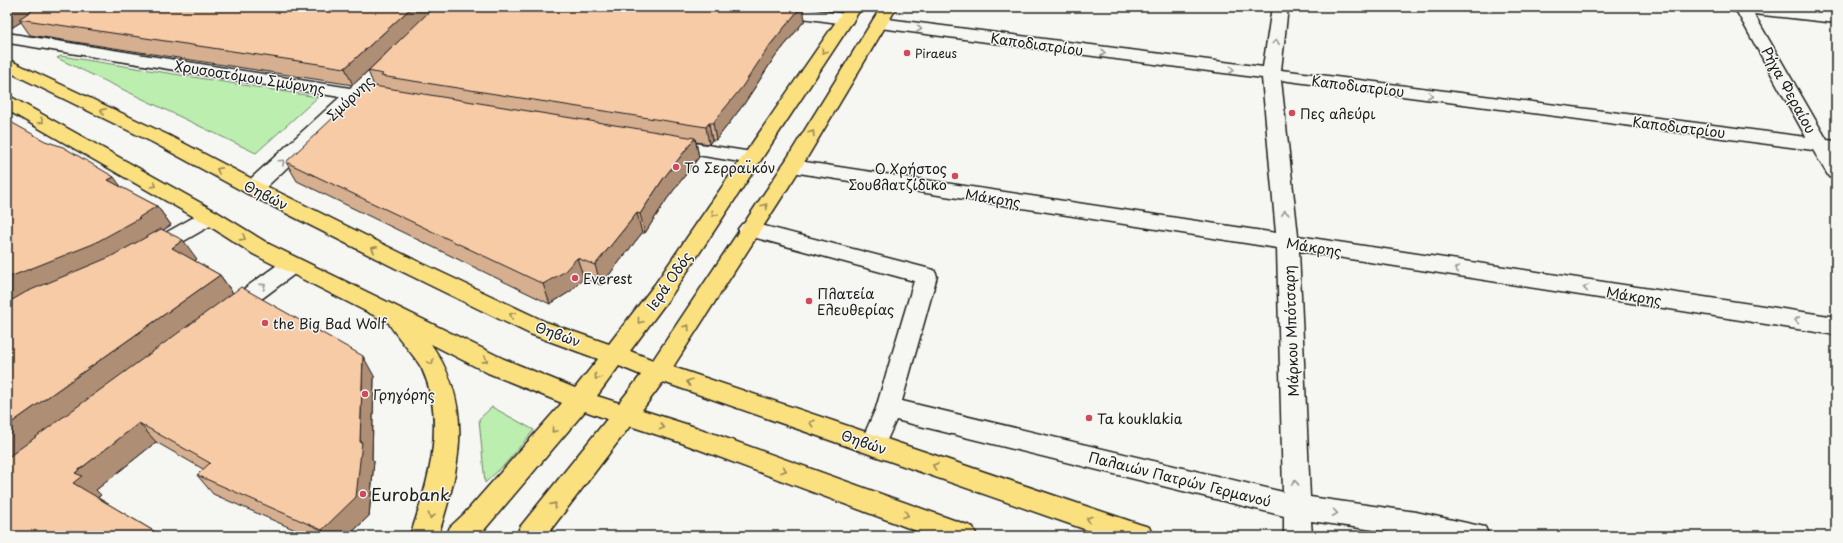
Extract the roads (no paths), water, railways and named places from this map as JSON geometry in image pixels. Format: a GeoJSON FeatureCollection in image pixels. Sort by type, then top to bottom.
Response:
{"type":"FeatureCollection","features":[{"type":"Feature","properties":{"kind":"main road"},"geometry":{"type":"LineString","coordinates":[[530,536],[658,371],[749,229],[792,166],[889,7]]}},
{"type":"Feature","properties":{"kind":"main road","name":"Ιερά Οδός"},"geometry":{"type":"LineString","coordinates":[[460,536],[474,522],[580,400],[664,290],[850,13]]}},
{"type":"Feature","properties":{"kind":"main road","name":"Θηβών"},"geometry":{"type":"LineString","coordinates":[[7,64],[161,140],[409,266],[538,328],[658,371],[1139,536]]}},
{"type":"Feature","properties":{"kind":"main road"},"geometry":{"type":"LineString","coordinates":[[7,102],[210,217],[261,249],[496,366],[580,400],[624,416],[686,434],[962,536]]}},
{"type":"Feature","properties":{"kind":"main road"},"geometry":{"type":"LineString","coordinates":[[362,300],[404,327],[427,354],[440,382],[448,422],[446,453],[434,507],[424,536]]}},
{"type":"Feature","properties":{"kind":"street"},"geometry":{"type":"LineString","coordinates":[[757,7],[850,13]]}},
{"type":"Feature","properties":{"kind":"street","name":"Μάρκου Μπότσαρη"},"geometry":{"type":"LineString","coordinates":[[1280,7],[1271,75],[1288,243],[1298,536]]}},
{"type":"Feature","properties":{"kind":"street"},"geometry":{"type":"LineString","coordinates":[[1740,7],[1836,18]]}},
{"type":"Feature","properties":{"kind":"street","name":"Ρήγα Φεραίου"},"geometry":{"type":"LineString","coordinates":[[1740,7],[1828,146],[1836,173]]}},
{"type":"Feature","properties":{"kind":"street","name":"Καποδιστρίου"},"geometry":{"type":"LineString","coordinates":[[880,24],[1828,146]]}},
{"type":"Feature","properties":{"kind":"street"},"geometry":{"type":"LineString","coordinates":[[8,39],[28,27]]}},
{"type":"Feature","properties":{"kind":"street","name":"Χρυσοστόμου Σμύρνης"},"geometry":{"type":"LineString","coordinates":[[8,39],[402,102]]}},
{"type":"Feature","properties":{"kind":"street","name":"Σμύρνης"},"geometry":{"type":"LineString","coordinates":[[253,188],[356,94],[406,45]]}},
{"type":"Feature","properties":{"kind":"street"},"geometry":{"type":"LineString","coordinates":[[651,142],[752,158]]}},
{"type":"Feature","properties":{"kind":"street","name":"Μάκρης"},"geometry":{"type":"LineString","coordinates":[[792,166],[1836,326]]}},
{"type":"Feature","properties":{"kind":"street"},"geometry":{"type":"LineString","coordinates":[[130,263],[210,217]]}},
{"type":"Feature","properties":{"kind":"street"},"geometry":{"type":"LineString","coordinates":[[749,229],[926,276],[888,408],[873,444]]}},
{"type":"Feature","properties":{"kind":"street"},"geometry":{"type":"LineString","coordinates":[[210,326],[292,265]]}},
{"type":"Feature","properties":{"kind":"street","name":"Παλαιών Πατρών Γερμανού"},"geometry":{"type":"LineString","coordinates":[[888,408],[1296,507],[1416,524],[1476,536]]}},
{"type":"Feature","properties":{"kind":"place","name":"Piraeus"},"geometry":{"type":"Point","coordinates":[907,53]}},
{"type":"Feature","properties":{"kind":"place","name":"Πες αλεύρι"},"geometry":{"type":"Point","coordinates":[1292,113]}},
{"type":"Feature","properties":{"kind":"place","name":"Το Σερραϊκόν"},"geometry":{"type":"Point","coordinates":[676,167]}},
{"type":"Feature","properties":{"kind":"place","name":"Ο Χρήστος Σουβλατζίδικο"},"geometry":{"type":"Point","coordinates":[955,176]}},
{"type":"Feature","properties":{"kind":"place","name":"Everest"},"geometry":{"type":"Point","coordinates":[575,278]}},
{"type":"Feature","properties":{"kind":"place","name":"Πλατεία Ελευθερίας"},"geometry":{"type":"Point","coordinates":[809,301]}},
{"type":"Feature","properties":{"kind":"place","name":"the Big Bad Wolf"},"geometry":{"type":"Point","coordinates":[265,323]}},
{"type":"Feature","properties":{"kind":"place","name":"Γρηγόρης"},"geometry":{"type":"Point","coordinates":[365,394]}},
{"type":"Feature","properties":{"kind":"place","name":"Ta kouklakia"},"geometry":{"type":"Point","coordinates":[1089,418]}},
{"type":"Feature","properties":{"kind":"place","name":"Eurobank"},"geometry":{"type":"Point","coordinates":[363,494]}}]}
